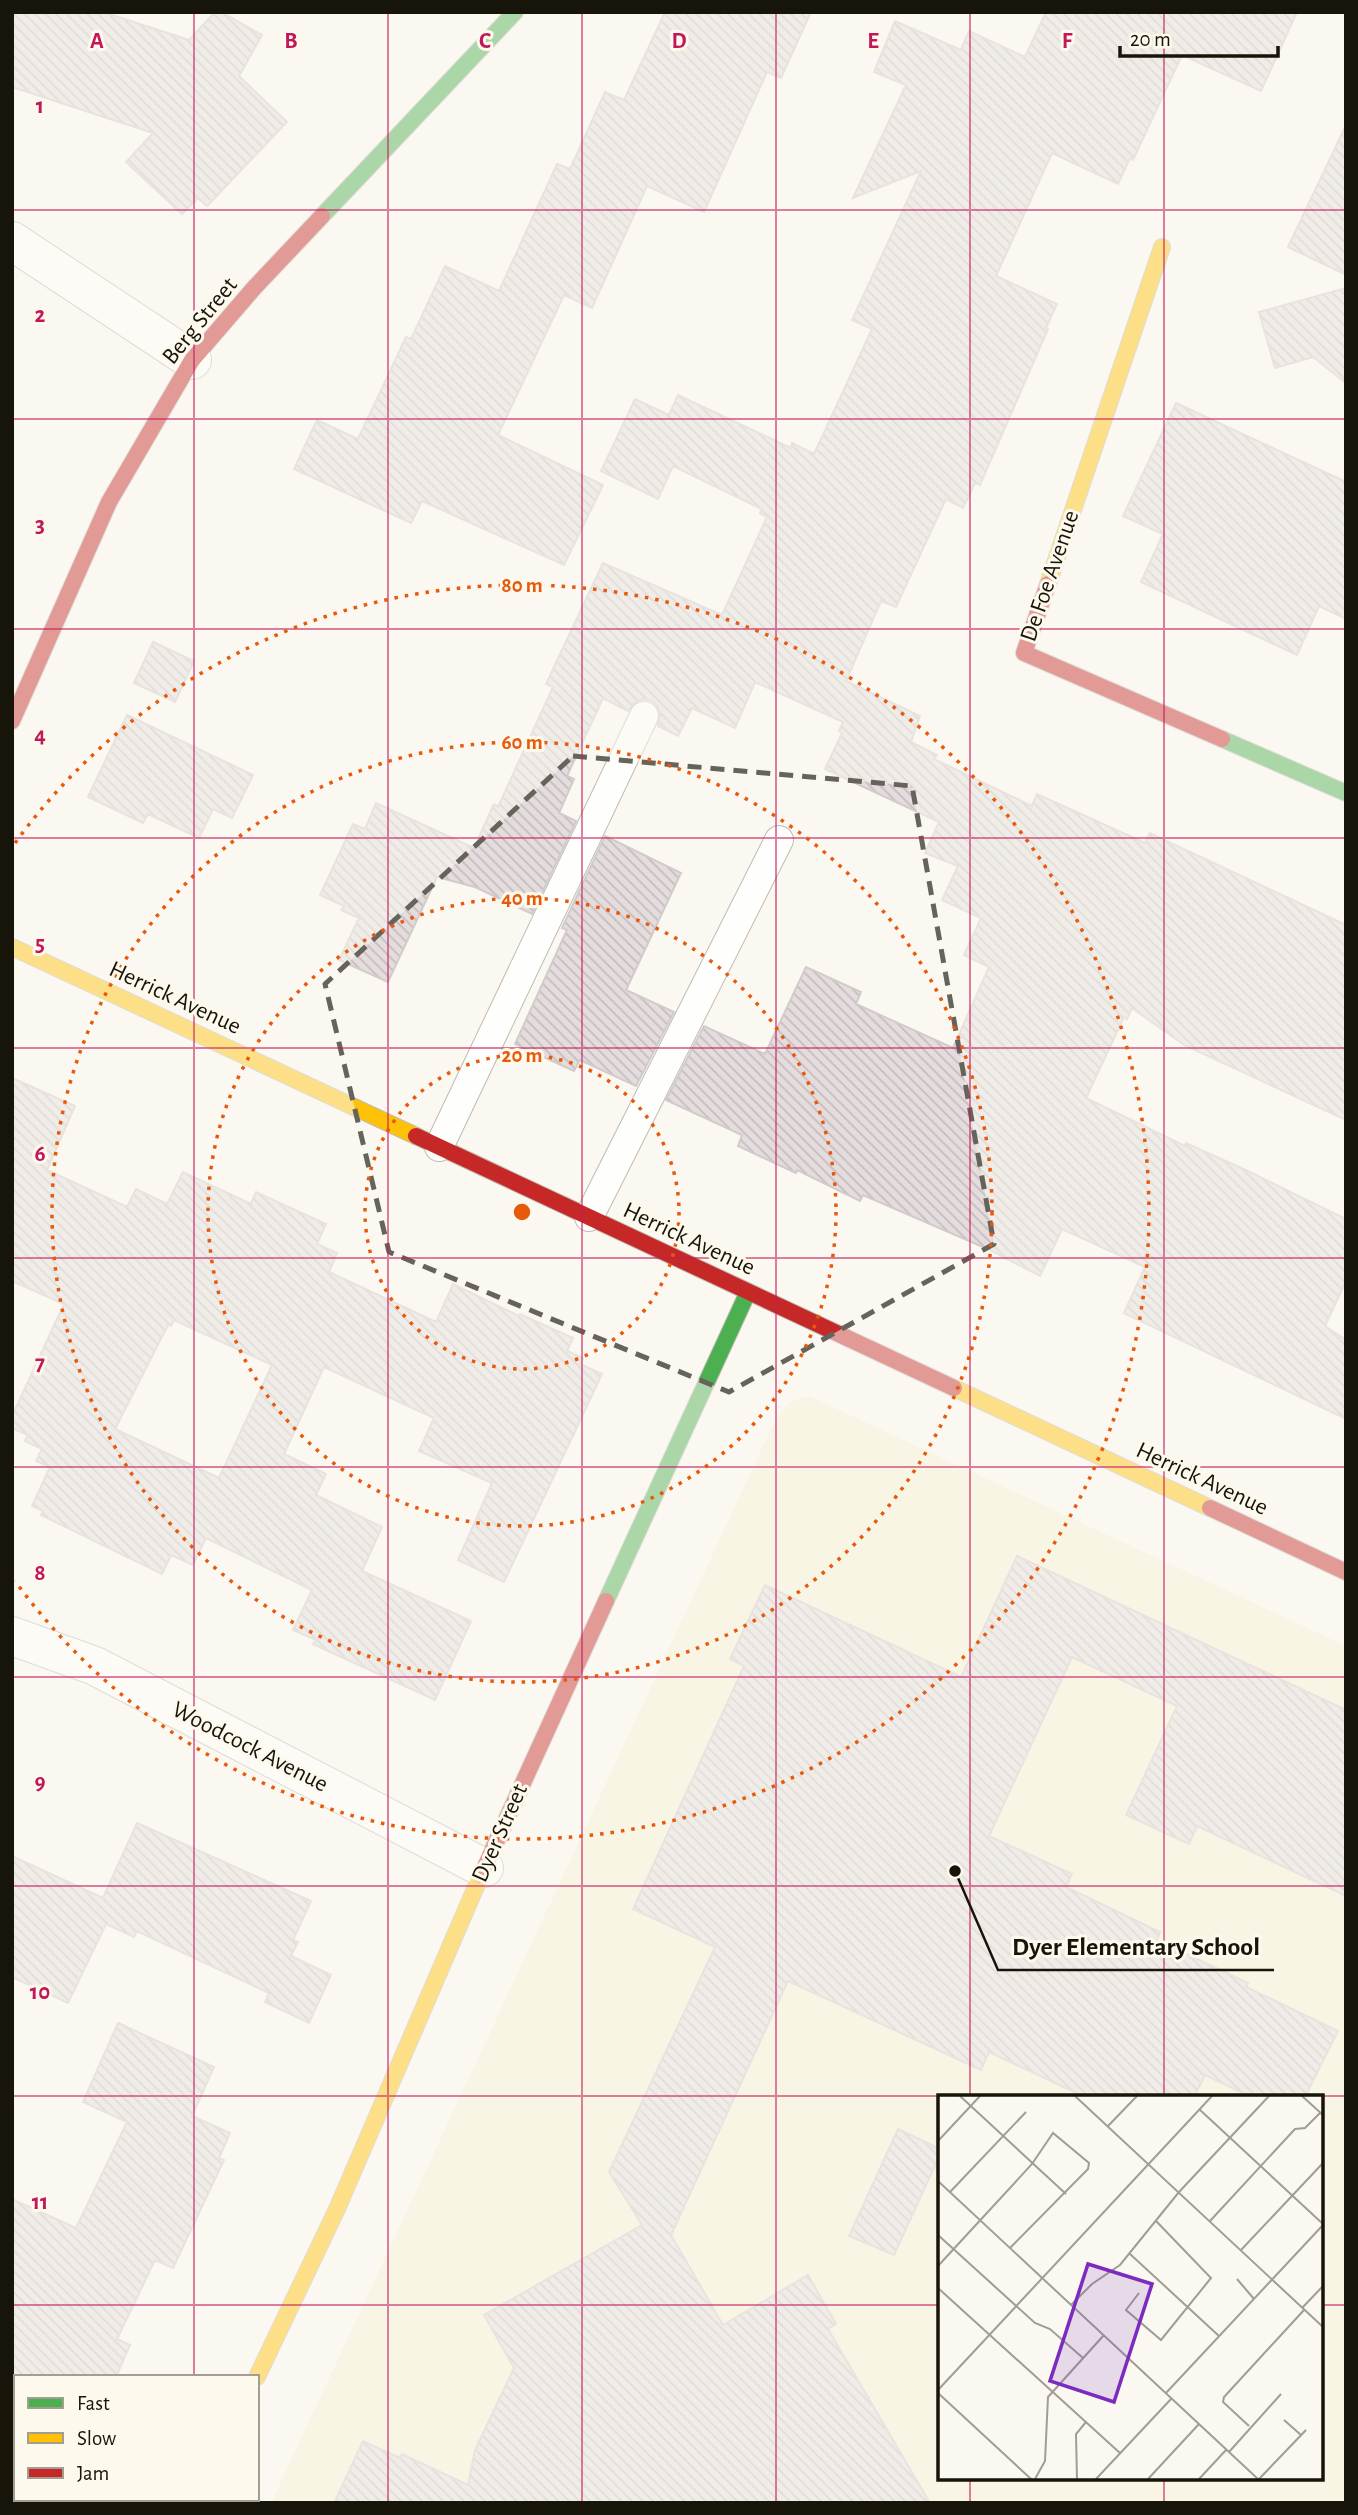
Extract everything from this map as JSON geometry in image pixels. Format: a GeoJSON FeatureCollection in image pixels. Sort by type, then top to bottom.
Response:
{"type":"FeatureCollection","features":[{"type":"Feature","properties":{"kind":"street","name":"Berg Street"},"geometry":{"type":"LineString","coordinates":[[12,721],[109,502],[192,360],[254,288],[515,12]]}},
{"type":"Feature","properties":{"kind":"street"},"geometry":{"type":"LineString","coordinates":[[12,241],[192,360]]}},
{"type":"Feature","properties":{"kind":"street","name":"De Foe Avenue"},"geometry":{"type":"LineString","coordinates":[[1162,247],[1024,653],[1346,793]]}},
{"type":"Feature","properties":{"kind":"street","name":"Herrick Avenue"},"geometry":{"type":"LineString","coordinates":[[12,947],[1346,1572]]}},
{"type":"Feature","properties":{"kind":"street","name":"Dyer Street"},"geometry":{"type":"LineString","coordinates":[[258,2375],[337,2209],[484,1868],[748,1292]]}},
{"type":"Feature","properties":{"kind":"street","name":"Woodcock Avenue"},"geometry":{"type":"LineString","coordinates":[[12,1636],[95,1666],[484,1868]]}},
{"type":"Feature","properties":{"kind":"lane"},"geometry":{"type":"LineString","coordinates":[[439,1147],[644,716]]}},
{"type":"Feature","properties":{"kind":"lane"},"geometry":{"type":"LineString","coordinates":[[589,1217],[779,840]]}},
{"type":"Feature","properties":{"kind":"highlighted area"},"geometry":{"type":"Polygon","coordinates":[[[573,756],[912,786],[994,1244],[729,1392],[389,1252],[325,984],[573,756]]]}},
{"type":"Feature","properties":{"kind":"shaded area"},"geometry":{"type":"Polygon","coordinates":[[[809,1396],[1346,1646],[1346,2503],[271,2503],[777,1416],[791,1401],[809,1396]]]}},
{"type":"Feature","properties":{"kind":"building"},"geometry":{"type":"Polygon","coordinates":[[[12,12],[103,12],[189,40],[215,12],[221,12],[262,35],[239,76],[287,122],[207,206],[198,198],[182,214],[126,162],[153,133],[12,87],[12,12]]]}},
{"type":"Feature","properties":{"kind":"building"},"geometry":{"type":"Polygon","coordinates":[[[665,12],[811,12],[781,78],[767,72],[704,212],[647,186],[592,308],[564,295],[498,435],[603,485],[564,565],[422,501],[411,523],[294,469],[317,420],[358,439],[406,337],[411,339],[445,266],[499,291],[557,164],[570,169],[605,92],[624,100],[665,12]]]}},
{"type":"Feature","properties":{"kind":"building"},"geometry":{"type":"Polygon","coordinates":[[[1046,12],[1297,12],[1261,91],[1182,55],[1133,160],[1130,158],[1118,184],[1052,153],[996,276],[1057,304],[1046,328],[1048,329],[980,485],[975,483],[963,508],[946,499],[896,607],[881,601],[846,681],[920,716],[911,742],[937,755],[934,759],[1032,806],[1037,794],[1145,843],[1150,833],[1346,925],[1346,1120],[1184,1045],[1132,1008],[1127,1019],[1124,1017],[1086,1098],[1185,1146],[1186,1143],[1248,1171],[1346,1219],[1346,1281],[1325,1326],[1346,1340],[1346,1419],[1124,1313],[1145,1267],[1062,1229],[1040,1276],[990,1250],[863,1195],[860,1201],[797,1170],[796,1173],[738,1146],[742,1135],[666,1100],[704,1026],[765,1054],[806,967],[861,992],[856,1004],[953,1048],[989,967],[964,955],[981,918],[942,900],[958,866],[925,853],[939,822],[825,769],[842,733],[839,731],[843,722],[755,682],[735,728],[692,708],[678,736],[658,726],[660,714],[652,701],[643,699],[635,702],[628,711],[603,698],[567,776],[574,779],[559,813],[576,821],[532,914],[475,887],[437,877],[388,982],[339,960],[359,918],[341,910],[344,906],[320,895],[353,824],[365,829],[376,803],[474,848],[494,804],[498,807],[553,687],[546,684],[603,563],[722,615],[767,517],[760,513],[762,509],[673,466],[658,499],[601,471],[635,399],[669,415],[678,395],[791,448],[792,443],[814,454],[872,329],[852,320],[921,171],[853,198],[906,85],[874,72],[895,21],[961,50],[969,31],[1025,57],[1046,12]]]}},
{"type":"Feature","properties":{"kind":"building"},"geometry":{"type":"Polygon","coordinates":[[[1346,125],[1346,275],[1288,247],[1346,125]]]}},
{"type":"Feature","properties":{"kind":"building"},"geometry":{"type":"Polygon","coordinates":[[[1346,288],[1346,383],[1313,357],[1275,368],[1259,312],[1346,288]]]}},
{"type":"Feature","properties":{"kind":"building"},"geometry":{"type":"Polygon","coordinates":[[[1176,403],[1346,482],[1346,619],[1319,606],[1297,655],[1141,582],[1163,534],[1123,516],[1176,403]]]}},
{"type":"Feature","properties":{"kind":"building"},"geometry":{"type":"Polygon","coordinates":[[[153,642],[194,661],[175,702],[134,683],[153,642]]]}},
{"type":"Feature","properties":{"kind":"building"},"geometry":{"type":"Polygon","coordinates":[[[127,715],[253,775],[232,818],[213,809],[199,838],[148,814],[143,823],[88,797],[127,715]]]}},
{"type":"Feature","properties":{"kind":"building"},"geometry":{"type":"Polygon","coordinates":[[[605,836],[681,873],[626,990],[674,1012],[636,1086],[580,1060],[574,1071],[515,1044],[567,930],[562,928],[605,836]]]}},
{"type":"Feature","properties":{"kind":"building"},"geometry":{"type":"Polygon","coordinates":[[[12,1078],[75,1106],[47,1170],[127,1207],[136,1189],[167,1204],[183,1172],[251,1204],[256,1192],[326,1224],[317,1244],[337,1253],[329,1272],[436,1322],[453,1284],[573,1338],[567,1351],[583,1358],[580,1364],[602,1374],[504,1582],[458,1560],[492,1483],[419,1451],[434,1418],[324,1367],[284,1454],[326,1474],[316,1495],[382,1527],[362,1571],[471,1621],[435,1700],[313,1644],[316,1640],[293,1630],[312,1590],[206,1538],[193,1565],[171,1555],[162,1574],[41,1515],[43,1511],[32,1506],[50,1467],[36,1461],[42,1449],[25,1441],[28,1435],[12,1428],[12,1416],[64,1304],[12,1281],[12,1078]],[[174,1320],[171,1326],[168,1325],[115,1429],[219,1478],[272,1365],[174,1320]]]}},
{"type":"Feature","properties":{"kind":"building"},"geometry":{"type":"Polygon","coordinates":[[[1017,1556],[1346,1710],[1346,1896],[1197,1826],[1189,1844],[1126,1815],[1177,1706],[1072,1657],[989,1836],[1072,1874],[1066,1887],[1160,1932],[1157,1940],[1248,1983],[1246,1987],[1338,2031],[1306,2095],[1247,2095],[1205,2075],[1195,2095],[1081,2095],[989,2052],[981,2070],[788,1981],[671,2235],[723,2325],[808,2275],[836,2324],[828,2329],[930,2503],[334,2503],[363,2441],[400,2458],[402,2454],[468,2485],[475,2450],[514,2368],[484,2315],[642,2225],[609,2172],[715,1947],[633,1909],[744,1666],[730,1659],[765,1585],[961,1677],[1017,1556]]]}},
{"type":"Feature","properties":{"kind":"building"},"geometry":{"type":"Polygon","coordinates":[[[137,1823],[311,1901],[293,1940],[298,1942],[291,1956],[331,1975],[309,2023],[265,2002],[269,1993],[137,1931],[134,1937],[106,1924],[68,2003],[12,1977],[12,1856],[103,1898],[137,1823]]]}},
{"type":"Feature","properties":{"kind":"building"},"geometry":{"type":"Polygon","coordinates":[[[118,2023],[214,2067],[192,2116],[230,2133],[219,2158],[224,2160],[173,2268],[155,2260],[117,2339],[130,2345],[117,2375],[12,2377],[12,2199],[76,2228],[127,2122],[83,2102],[118,2023]]]}},
{"type":"Feature","properties":{"kind":"building"},"geometry":{"type":"Polygon","coordinates":[[[898,2129],[938,2148],[938,2159],[894,2255],[849,2236],[898,2129]]]}},
{"type":"Feature","properties":{"kind":"traffic: fast"},"geometry":{"type":"LineString","coordinates":[[322,216],[515,12]]}},
{"type":"Feature","properties":{"kind":"traffic: fast"},"geometry":{"type":"LineString","coordinates":[[1222,739],[1346,793]]}},
{"type":"Feature","properties":{"kind":"traffic: fast"},"geometry":{"type":"LineString","coordinates":[[606,1601],[748,1292]]}},
{"type":"Feature","properties":{"kind":"traffic: slow"},"geometry":{"type":"LineString","coordinates":[[1048,584],[1162,247]]}},
{"type":"Feature","properties":{"kind":"traffic: slow"},"geometry":{"type":"LineString","coordinates":[[12,947],[416,1136]]}},
{"type":"Feature","properties":{"kind":"traffic: slow"},"geometry":{"type":"LineString","coordinates":[[954,1388],[1210,1508]]}},
{"type":"Feature","properties":{"kind":"traffic: slow"},"geometry":{"type":"LineString","coordinates":[[258,2375],[337,2209],[481,1875]]}},
{"type":"Feature","properties":{"kind":"traffic: jam"},"geometry":{"type":"LineString","coordinates":[[12,721],[109,502],[192,360],[254,288],[322,216]]}},
{"type":"Feature","properties":{"kind":"traffic: jam"},"geometry":{"type":"LineString","coordinates":[[1048,584],[1024,653],[1222,739]]}},
{"type":"Feature","properties":{"kind":"traffic: jam"},"geometry":{"type":"LineString","coordinates":[[416,1136],[954,1388]]}},
{"type":"Feature","properties":{"kind":"traffic: jam"},"geometry":{"type":"LineString","coordinates":[[1210,1508],[1346,1572]]}},
{"type":"Feature","properties":{"kind":"traffic: jam"},"geometry":{"type":"LineString","coordinates":[[481,1875],[606,1601]]}},
{"type":"Feature","properties":{"kind":"place","name":"Dyer Elementary School"},"geometry":{"type":"Point","coordinates":[955,1871]}}]}
